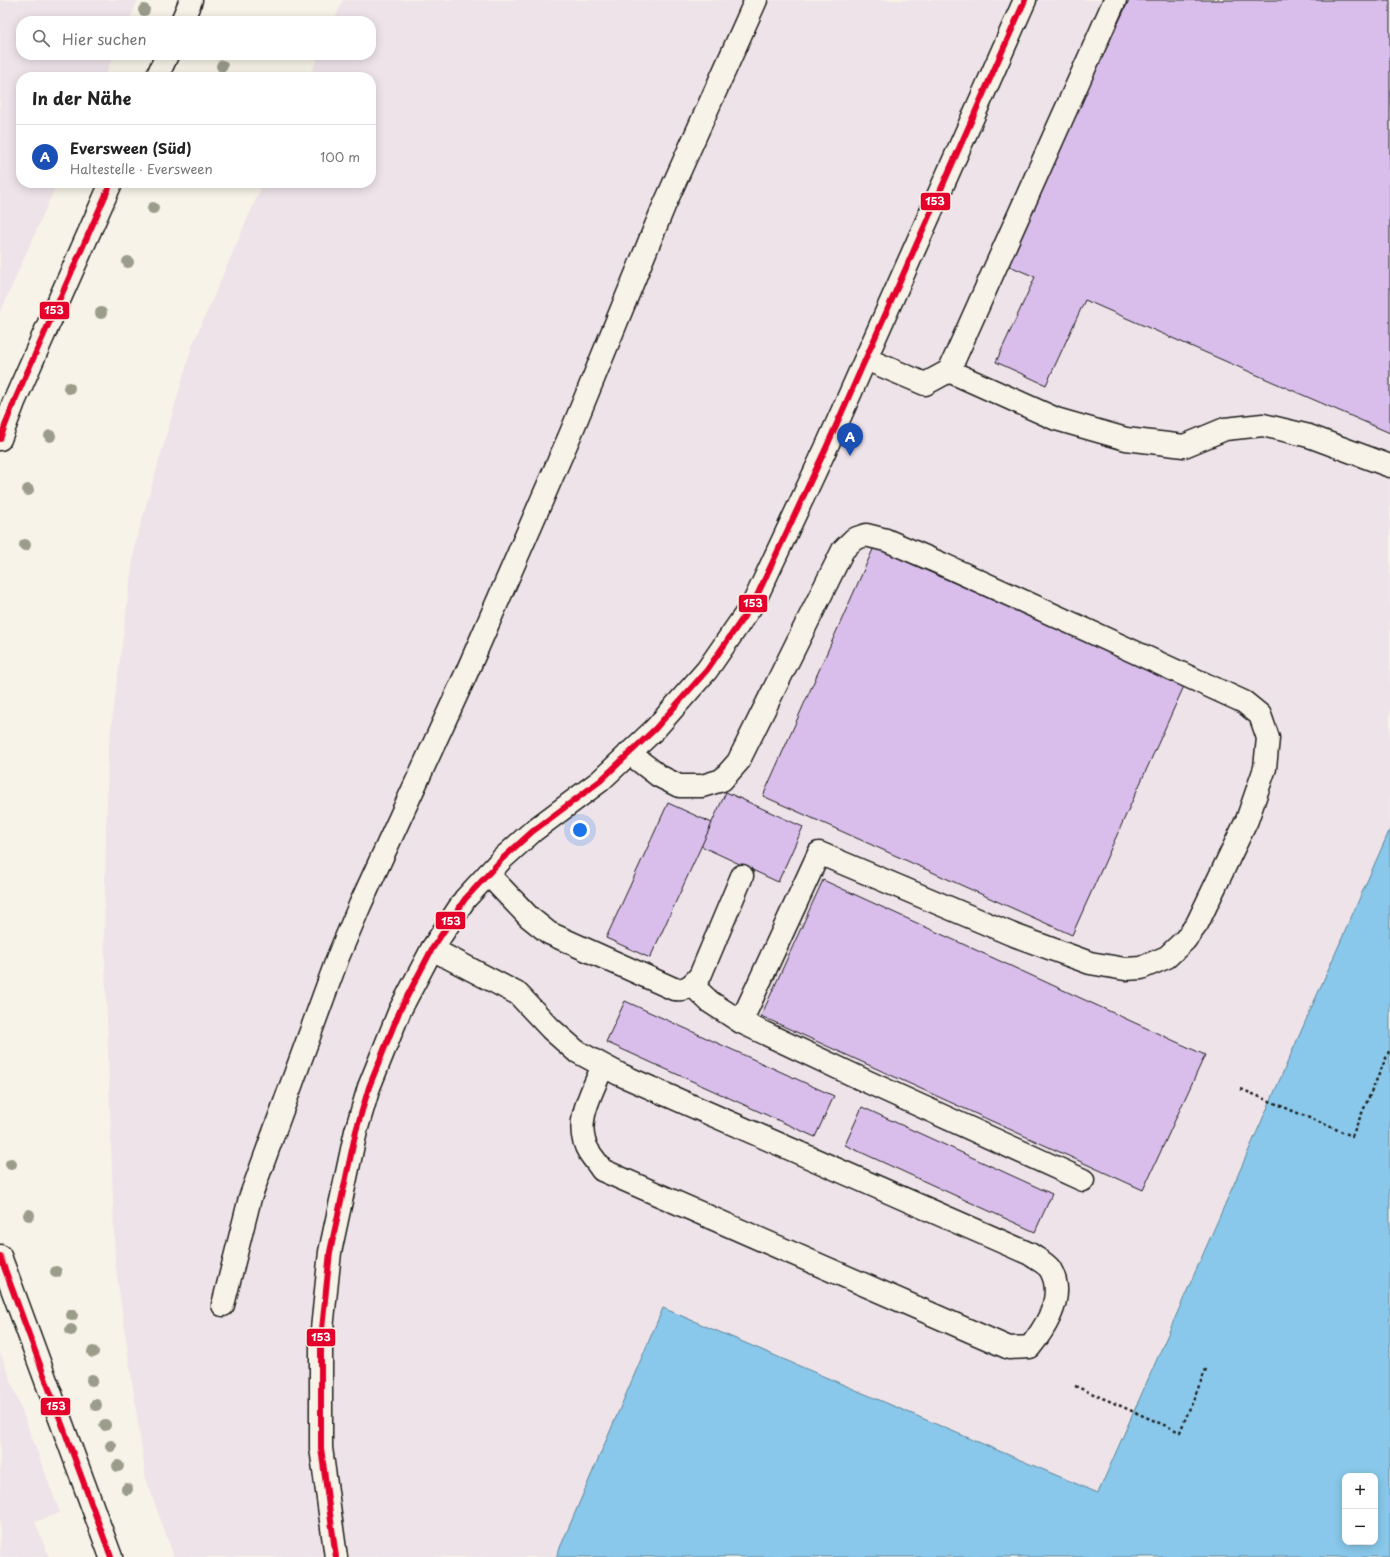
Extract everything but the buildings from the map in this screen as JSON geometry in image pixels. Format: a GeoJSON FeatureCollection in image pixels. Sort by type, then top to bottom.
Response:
{"type":"FeatureCollection","features":[{"type":"Feature","properties":{"kind":"street"},"geometry":{"type":"LineString","coordinates":[[184,16],[191,0]]}},
{"type":"Feature","properties":{"kind":"street"},"geometry":{"type":"LineString","coordinates":[[223,1305],[250,1198],[338,957],[360,905],[466,674],[571,433],[664,206],[756,0]]}},
{"type":"Feature","properties":{"kind":"street"},"geometry":{"type":"LineString","coordinates":[[336,1557],[321,1448],[321,1339],[330,1252],[356,1131],[369,1087],[400,1010],[432,949],[465,900],[502,859],[533,831],[600,781],[655,729],[707,670],[754,602],[826,448],[1025,0]]}},
{"type":"Feature","properties":{"kind":"street"},"geometry":{"type":"LineString","coordinates":[[866,359],[925,384],[949,371],[1114,0]]}},
{"type":"Feature","properties":{"kind":"street"},"geometry":{"type":"LineString","coordinates":[[159,72],[165,60]]}},
{"type":"Feature","properties":{"kind":"street"},"geometry":{"type":"LineString","coordinates":[[0,439],[14,402],[109,188]]}},
{"type":"Feature","properties":{"kind":"street"},"geometry":{"type":"LineString","coordinates":[[949,371],[1056,419],[1126,439],[1184,446],[1225,430],[1263,425],[1309,436],[1390,466]]}},
{"type":"Feature","properties":{"kind":"street"},"geometry":{"type":"LineString","coordinates":[[629,753],[659,776],[679,786],[702,786],[722,780],[738,762],[843,550],[854,539],[866,535],[886,540],[942,564],[1244,702],[1260,715],[1268,738],[1265,768],[1248,820],[1197,924],[1185,940],[1166,957],[1141,968],[1125,970],[1090,963],[1010,934],[819,853],[741,1022]]}},
{"type":"Feature","properties":{"kind":"street"},"geometry":{"type":"LineString","coordinates":[[488,874],[529,917],[549,933],[674,989],[683,990],[692,985],[700,976],[742,876]]}},
{"type":"Feature","properties":{"kind":"street"},"geometry":{"type":"LineString","coordinates":[[432,949],[518,994],[551,1029],[576,1051],[626,1078],[1030,1254],[1049,1268],[1055,1282],[1056,1299],[1042,1331],[1030,1347],[1009,1348],[602,1170],[588,1151],[582,1132],[585,1109],[603,1066]]}},
{"type":"Feature","properties":{"kind":"street"},"geometry":{"type":"LineString","coordinates":[[692,985],[710,1002],[741,1022],[868,1082],[1084,1180]]}},
{"type":"Feature","properties":{"kind":"street"},"geometry":{"type":"LineString","coordinates":[[0,1256],[111,1557]]}},
{"type":"Feature","properties":{"kind":"path"},"geometry":{"type":"LineString","coordinates":[[1241,1089],[1352,1136],[1390,1049]]}},
{"type":"Feature","properties":{"kind":"path"},"geometry":{"type":"LineString","coordinates":[[1075,1386],[1180,1432],[1206,1369]]}},
{"type":"Feature","properties":{"kind":"shaded area"},"geometry":{"type":"Polygon","coordinates":[[[0,0],[138,0],[131,16],[16,16],[16,60],[112,60],[106,72],[16,72],[16,188],[55,188],[0,313],[0,0]]]}},
{"type":"Feature","properties":{"kind":"shaded area"},"geometry":{"type":"Polygon","coordinates":[[[343,0],[1390,0],[1390,829],[1097,1493],[663,1308],[556,1557],[174,1557],[146,1479],[115,1262],[104,930],[108,751],[135,544],[192,346],[261,188],[376,188],[376,72],[311,72],[317,60],[376,60],[376,16],[336,16],[343,0]]]}},
{"type":"Feature","properties":{"kind":"shaded area"},"geometry":{"type":"Polygon","coordinates":[[[0,1352],[60,1513],[35,1522],[49,1557],[0,1557],[0,1352]]]}},
{"type":"Feature","properties":{"kind":"water"},"geometry":{"type":"Polygon","coordinates":[[[1390,829],[1390,1557],[556,1557],[663,1308],[1098,1493],[1390,829]]]}},
{"type":"Feature","properties":{"kind":"transit line","name":"153"},"geometry":{"type":"LineString","coordinates":[[336,1557],[321,1448],[321,1339],[330,1252],[356,1131],[369,1087],[400,1010],[432,949],[465,899],[502,859],[533,831],[600,781],[655,729],[707,670],[754,602],[826,448],[1025,0]]}},
{"type":"Feature","properties":{"kind":"transit line","name":"153"},"geometry":{"type":"LineString","coordinates":[[0,439],[14,402],[109,188]]}},
{"type":"Feature","properties":{"kind":"transit line","name":"153"},"geometry":{"type":"LineString","coordinates":[[0,1256],[111,1557]]}},
{"type":"Feature","properties":{"kind":"place","name":"Eversween (Süd)"},"geometry":{"type":"Point","coordinates":[850,456]}}]}
